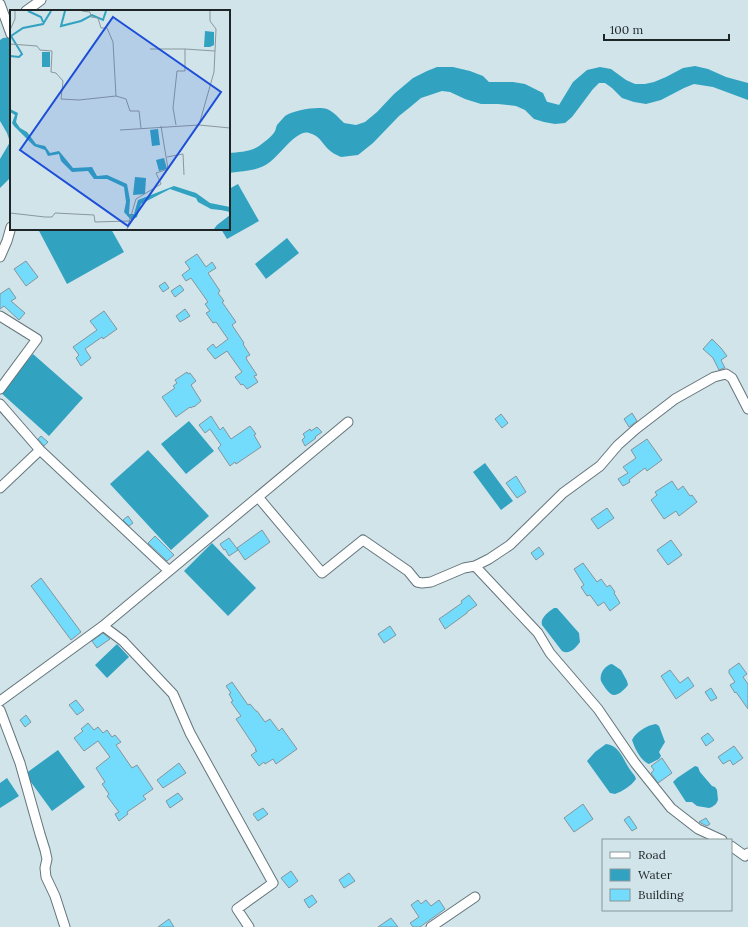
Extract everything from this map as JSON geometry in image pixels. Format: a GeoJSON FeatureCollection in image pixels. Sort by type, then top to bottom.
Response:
{"type":"FeatureCollection","features":[{"type":"Feature","properties":{"kind":"street"},"geometry":{"type":"LineString","coordinates":[[27,10],[41,0]]}},
{"type":"Feature","properties":{"kind":"street"},"geometry":{"type":"LineString","coordinates":[[0,4],[10,27]]}},
{"type":"Feature","properties":{"kind":"street"},"geometry":{"type":"LineString","coordinates":[[0,257],[10,230]]}},
{"type":"Feature","properties":{"kind":"street"},"geometry":{"type":"LineString","coordinates":[[0,316],[37,339],[0,390]]}},
{"type":"Feature","properties":{"kind":"street"},"geometry":{"type":"LineString","coordinates":[[258,497],[322,573],[363,540],[408,571],[417,582],[431,582],[464,568],[475,566],[489,559],[510,545],[563,493],[600,466],[618,445],[636,429],[675,399],[714,377],[726,374],[732,378],[748,409]]}},
{"type":"Feature","properties":{"kind":"street"},"geometry":{"type":"LineString","coordinates":[[0,404],[40,450],[169,571]]}},
{"type":"Feature","properties":{"kind":"street"},"geometry":{"type":"LineString","coordinates":[[0,701],[103,626],[348,422]]}},
{"type":"Feature","properties":{"kind":"street"},"geometry":{"type":"LineString","coordinates":[[0,488],[40,450]]}},
{"type":"Feature","properties":{"kind":"street"},"geometry":{"type":"LineString","coordinates":[[475,566],[538,633],[550,653],[598,709],[635,763],[670,808],[698,829],[720,839]]}},
{"type":"Feature","properties":{"kind":"street"},"geometry":{"type":"LineString","coordinates":[[103,626],[123,641],[173,694],[190,733],[273,883],[237,909],[249,927]]}},
{"type":"Feature","properties":{"kind":"street"},"geometry":{"type":"LineString","coordinates":[[0,710],[20,763],[45,850],[47,859],[45,868],[46,877],[55,896],[65,927]]}},
{"type":"Feature","properties":{"kind":"street"},"geometry":{"type":"LineString","coordinates":[[732,847],[745,856],[748,853]]}},
{"type":"Feature","properties":{"kind":"street"},"geometry":{"type":"LineString","coordinates":[[431,927],[474,897]]}},
{"type":"Feature","properties":{"kind":"water"},"geometry":{"type":"Polygon","coordinates":[[[10,37],[10,142],[0,121],[0,40],[10,37]]]}},
{"type":"Feature","properties":{"kind":"water"},"geometry":{"type":"Polygon","coordinates":[[[695,66],[708,69],[726,77],[748,83],[748,100],[713,87],[694,84],[661,100],[646,104],[622,98],[605,83],[599,83],[572,117],[565,123],[555,124],[534,119],[525,110],[516,106],[481,104],[450,92],[442,91],[421,98],[399,116],[373,143],[358,155],[341,157],[329,150],[316,136],[309,133],[304,133],[289,143],[274,159],[260,168],[230,173],[230,153],[248,151],[259,146],[272,135],[277,125],[285,116],[306,109],[323,108],[332,112],[344,123],[356,125],[365,122],[413,78],[437,67],[453,67],[470,71],[483,76],[489,82],[513,82],[525,84],[543,93],[551,111],[559,105],[573,82],[587,70],[600,67],[611,69],[626,80],[635,84],[645,84],[666,77],[683,68],[695,66]]]}},
{"type":"Feature","properties":{"kind":"water"},"geometry":{"type":"Polygon","coordinates":[[[10,142],[10,178],[0,188],[0,159],[10,142]]]}},
{"type":"Feature","properties":{"kind":"water"},"geometry":{"type":"Polygon","coordinates":[[[238,184],[259,221],[227,239],[222,230],[230,230],[230,188],[238,184]]]}},
{"type":"Feature","properties":{"kind":"water"},"geometry":{"type":"Polygon","coordinates":[[[39,230],[112,230],[124,252],[67,284],[39,230]]]}},
{"type":"Feature","properties":{"kind":"water"},"geometry":{"type":"Polygon","coordinates":[[[287,238],[299,253],[266,279],[255,264],[287,238]]]}},
{"type":"Feature","properties":{"kind":"water"},"geometry":{"type":"Polygon","coordinates":[[[33,354],[83,398],[49,436],[0,392],[33,354]]]}},
{"type":"Feature","properties":{"kind":"water"},"geometry":{"type":"Polygon","coordinates":[[[189,421],[214,451],[186,474],[161,444],[189,421]]]}},
{"type":"Feature","properties":{"kind":"water"},"geometry":{"type":"Polygon","coordinates":[[[148,450],[209,516],[171,550],[110,484],[148,450]]]}},
{"type":"Feature","properties":{"kind":"water"},"geometry":{"type":"Polygon","coordinates":[[[485,463],[513,501],[501,510],[473,472],[485,463]]]}},
{"type":"Feature","properties":{"kind":"water"},"geometry":{"type":"Polygon","coordinates":[[[212,543],[256,588],[228,616],[184,571],[212,543]]]}},
{"type":"Feature","properties":{"kind":"water"},"geometry":{"type":"Polygon","coordinates":[[[554,608],[557,608],[579,633],[580,642],[574,649],[567,652],[562,651],[542,625],[543,618],[554,608]]]}},
{"type":"Feature","properties":{"kind":"water"},"geometry":{"type":"Polygon","coordinates":[[[117,644],[129,657],[107,678],[95,665],[117,644]]]}},
{"type":"Feature","properties":{"kind":"water"},"geometry":{"type":"Polygon","coordinates":[[[612,664],[621,670],[628,685],[621,692],[615,695],[611,694],[606,689],[601,681],[602,673],[605,668],[612,664]]]}},
{"type":"Feature","properties":{"kind":"water"},"geometry":{"type":"Polygon","coordinates":[[[656,724],[659,726],[665,742],[659,752],[661,756],[659,759],[649,764],[641,757],[632,740],[642,729],[656,724]]]}},
{"type":"Feature","properties":{"kind":"water"},"geometry":{"type":"Polygon","coordinates":[[[606,744],[615,747],[621,754],[636,779],[627,788],[615,794],[610,793],[587,761],[595,752],[606,744]]]}},
{"type":"Feature","properties":{"kind":"water"},"geometry":{"type":"Polygon","coordinates":[[[58,750],[85,787],[52,811],[25,774],[58,750]]]}},
{"type":"Feature","properties":{"kind":"water"},"geometry":{"type":"Polygon","coordinates":[[[695,766],[698,767],[700,772],[717,790],[718,800],[712,807],[697,806],[692,802],[686,802],[673,782],[695,766]]]}},
{"type":"Feature","properties":{"kind":"water"},"geometry":{"type":"Polygon","coordinates":[[[7,778],[19,796],[0,808],[0,783],[7,778]]]}},
{"type":"Feature","properties":{"kind":"building"},"geometry":{"type":"Polygon","coordinates":[[[197,254],[206,267],[212,262],[216,268],[208,273],[220,291],[218,293],[224,301],[222,302],[236,322],[232,325],[250,355],[246,357],[257,375],[254,376],[258,382],[247,389],[243,384],[241,385],[235,377],[242,372],[227,351],[215,359],[207,349],[213,344],[216,348],[228,339],[216,322],[213,323],[206,313],[210,311],[205,304],[208,302],[191,278],[186,281],[182,275],[190,269],[185,262],[197,254]]]}},
{"type":"Feature","properties":{"kind":"building"},"geometry":{"type":"Polygon","coordinates":[[[26,261],[38,277],[26,286],[14,269],[26,261]]]}},
{"type":"Feature","properties":{"kind":"building"},"geometry":{"type":"Polygon","coordinates":[[[165,282],[169,288],[163,292],[159,286],[165,282]]]}},
{"type":"Feature","properties":{"kind":"building"},"geometry":{"type":"Polygon","coordinates":[[[180,285],[184,290],[175,297],[171,291],[180,285]]]}},
{"type":"Feature","properties":{"kind":"building"},"geometry":{"type":"Polygon","coordinates":[[[9,288],[16,298],[11,301],[25,313],[19,320],[4,306],[0,309],[0,294],[9,288]]]}},
{"type":"Feature","properties":{"kind":"building"},"geometry":{"type":"Polygon","coordinates":[[[185,309],[190,316],[180,322],[176,316],[185,309]]]}},
{"type":"Feature","properties":{"kind":"building"},"geometry":{"type":"Polygon","coordinates":[[[104,311],[117,329],[85,349],[91,358],[81,366],[76,358],[79,355],[73,347],[97,330],[90,321],[104,311]]]}},
{"type":"Feature","properties":{"kind":"building"},"geometry":{"type":"Polygon","coordinates":[[[712,339],[727,356],[721,360],[725,368],[719,370],[713,358],[703,349],[712,339]]]}},
{"type":"Feature","properties":{"kind":"building"},"geometry":{"type":"Polygon","coordinates":[[[187,372],[188,374],[190,373],[196,381],[191,385],[201,401],[194,407],[190,407],[176,417],[162,397],[175,388],[173,386],[177,383],[175,380],[187,372]]]}},
{"type":"Feature","properties":{"kind":"building"},"geometry":{"type":"Polygon","coordinates":[[[632,413],[637,421],[629,427],[624,419],[632,413]]]}},
{"type":"Feature","properties":{"kind":"building"},"geometry":{"type":"Polygon","coordinates":[[[501,414],[508,423],[502,428],[495,419],[501,414]]]}},
{"type":"Feature","properties":{"kind":"building"},"geometry":{"type":"Polygon","coordinates":[[[211,416],[220,430],[223,427],[231,439],[250,426],[256,434],[254,435],[261,447],[236,464],[235,462],[230,466],[218,448],[221,445],[210,429],[205,433],[199,425],[211,416]]]}},
{"type":"Feature","properties":{"kind":"building"},"geometry":{"type":"Polygon","coordinates":[[[317,427],[322,432],[305,446],[302,440],[305,437],[303,434],[310,429],[311,431],[317,427]]]}},
{"type":"Feature","properties":{"kind":"building"},"geometry":{"type":"Polygon","coordinates":[[[41,436],[48,442],[44,446],[38,439],[41,436]]]}},
{"type":"Feature","properties":{"kind":"building"},"geometry":{"type":"Polygon","coordinates":[[[647,439],[662,460],[647,471],[645,468],[629,480],[630,482],[623,486],[618,479],[628,473],[623,467],[636,458],[631,450],[647,439]]]}},
{"type":"Feature","properties":{"kind":"building"},"geometry":{"type":"Polygon","coordinates":[[[516,476],[526,492],[517,498],[506,483],[516,476]]]}},
{"type":"Feature","properties":{"kind":"building"},"geometry":{"type":"Polygon","coordinates":[[[672,481],[678,490],[683,486],[690,496],[692,495],[697,502],[679,516],[676,511],[664,519],[651,500],[657,495],[655,492],[672,481]]]}},
{"type":"Feature","properties":{"kind":"building"},"geometry":{"type":"Polygon","coordinates":[[[607,508],[614,518],[598,529],[591,519],[607,508]]]}},
{"type":"Feature","properties":{"kind":"building"},"geometry":{"type":"Polygon","coordinates":[[[128,516],[133,523],[129,526],[123,520],[128,516]]]}},
{"type":"Feature","properties":{"kind":"building"},"geometry":{"type":"Polygon","coordinates":[[[262,530],[270,542],[245,560],[237,548],[262,530]]]}},
{"type":"Feature","properties":{"kind":"building"},"geometry":{"type":"Polygon","coordinates":[[[155,536],[174,555],[167,561],[148,543],[155,536]]]}},
{"type":"Feature","properties":{"kind":"building"},"geometry":{"type":"Polygon","coordinates":[[[229,538],[238,550],[229,556],[220,544],[229,538]]]}},
{"type":"Feature","properties":{"kind":"building"},"geometry":{"type":"Polygon","coordinates":[[[671,540],[682,555],[668,565],[657,550],[671,540]]]}},
{"type":"Feature","properties":{"kind":"building"},"geometry":{"type":"Polygon","coordinates":[[[539,547],[544,554],[536,560],[531,553],[539,547]]]}},
{"type":"Feature","properties":{"kind":"building"},"geometry":{"type":"Polygon","coordinates":[[[583,563],[597,582],[601,579],[607,587],[610,585],[615,592],[614,593],[620,603],[610,611],[604,602],[598,606],[590,595],[587,596],[581,587],[584,585],[574,569],[583,563]]]}},
{"type":"Feature","properties":{"kind":"building"},"geometry":{"type":"Polygon","coordinates":[[[41,578],[81,632],[71,640],[31,586],[41,578]]]}},
{"type":"Feature","properties":{"kind":"building"},"geometry":{"type":"Polygon","coordinates":[[[469,595],[477,605],[445,629],[439,619],[462,603],[461,601],[469,595]]]}},
{"type":"Feature","properties":{"kind":"building"},"geometry":{"type":"Polygon","coordinates":[[[390,626],[396,635],[384,643],[378,634],[390,626]]]}},
{"type":"Feature","properties":{"kind":"building"},"geometry":{"type":"Polygon","coordinates":[[[103,633],[110,639],[97,648],[92,641],[103,633]]]}},
{"type":"Feature","properties":{"kind":"building"},"geometry":{"type":"Polygon","coordinates":[[[739,663],[747,674],[743,677],[748,684],[748,709],[730,685],[735,682],[729,673],[729,670],[739,663]]]}},
{"type":"Feature","properties":{"kind":"building"},"geometry":{"type":"Polygon","coordinates":[[[670,670],[680,683],[688,677],[694,686],[676,699],[661,676],[670,670]]]}},
{"type":"Feature","properties":{"kind":"building"},"geometry":{"type":"Polygon","coordinates":[[[232,682],[248,705],[250,704],[257,711],[265,722],[270,719],[279,731],[282,728],[297,749],[276,764],[273,759],[265,764],[264,762],[259,766],[251,755],[257,751],[236,719],[241,716],[231,702],[233,701],[229,694],[231,693],[226,686],[232,682]]]}},
{"type":"Feature","properties":{"kind":"building"},"geometry":{"type":"Polygon","coordinates":[[[711,688],[717,698],[711,701],[705,692],[711,688]]]}},
{"type":"Feature","properties":{"kind":"building"},"geometry":{"type":"Polygon","coordinates":[[[76,700],[84,710],[77,715],[69,705],[76,700]]]}},
{"type":"Feature","properties":{"kind":"building"},"geometry":{"type":"Polygon","coordinates":[[[26,715],[31,722],[25,727],[20,720],[26,715]]]}},
{"type":"Feature","properties":{"kind":"building"},"geometry":{"type":"Polygon","coordinates":[[[88,723],[94,730],[98,727],[103,733],[107,730],[112,737],[115,735],[121,742],[116,745],[132,768],[137,765],[153,789],[143,796],[146,799],[127,812],[128,814],[119,821],[115,814],[119,812],[107,796],[109,794],[102,784],[105,782],[96,768],[110,757],[98,741],[84,751],[74,738],[83,731],[81,729],[88,723]]]}},
{"type":"Feature","properties":{"kind":"building"},"geometry":{"type":"Polygon","coordinates":[[[708,733],[714,740],[706,746],[701,738],[708,733]]]}},
{"type":"Feature","properties":{"kind":"building"},"geometry":{"type":"Polygon","coordinates":[[[734,746],[743,758],[733,765],[730,760],[723,764],[718,757],[734,746]]]}},
{"type":"Feature","properties":{"kind":"building"},"geometry":{"type":"Polygon","coordinates":[[[662,758],[672,773],[658,783],[651,773],[654,770],[651,766],[662,758]]]}},
{"type":"Feature","properties":{"kind":"building"},"geometry":{"type":"Polygon","coordinates":[[[179,763],[186,773],[163,788],[157,780],[179,763]]]}},
{"type":"Feature","properties":{"kind":"building"},"geometry":{"type":"Polygon","coordinates":[[[178,793],[183,799],[170,808],[166,801],[178,793]]]}},
{"type":"Feature","properties":{"kind":"building"},"geometry":{"type":"Polygon","coordinates":[[[583,804],[593,819],[574,832],[564,818],[583,804]]]}},
{"type":"Feature","properties":{"kind":"building"},"geometry":{"type":"Polygon","coordinates":[[[263,808],[268,814],[258,821],[253,814],[263,808]]]}},
{"type":"Feature","properties":{"kind":"building"},"geometry":{"type":"Polygon","coordinates":[[[629,816],[637,828],[632,831],[624,820],[629,816]]]}},
{"type":"Feature","properties":{"kind":"building"},"geometry":{"type":"Polygon","coordinates":[[[706,818],[710,824],[707,826],[699,822],[706,818]]]}},
{"type":"Feature","properties":{"kind":"building"},"geometry":{"type":"Polygon","coordinates":[[[291,871],[298,881],[289,888],[281,878],[291,871]]]}},
{"type":"Feature","properties":{"kind":"building"},"geometry":{"type":"Polygon","coordinates":[[[349,873],[355,881],[344,888],[339,880],[349,873]]]}},
{"type":"Feature","properties":{"kind":"building"},"geometry":{"type":"Polygon","coordinates":[[[312,895],[317,902],[309,908],[304,900],[312,895]]]}},
{"type":"Feature","properties":{"kind":"building"},"geometry":{"type":"Polygon","coordinates":[[[418,900],[421,904],[426,900],[431,906],[439,900],[445,909],[420,927],[413,927],[410,923],[419,917],[411,905],[418,900]]]}},
{"type":"Feature","properties":{"kind":"building"},"geometry":{"type":"Polygon","coordinates":[[[391,918],[398,927],[378,927],[391,918]]]}},
{"type":"Feature","properties":{"kind":"building"},"geometry":{"type":"Polygon","coordinates":[[[169,919],[174,927],[158,927],[169,919]]]}},
{"type":"Feature","properties":{"kind":"waterway"},"geometry":{"type":"LineString","coordinates":[[538,104],[566,110]]}}]}
